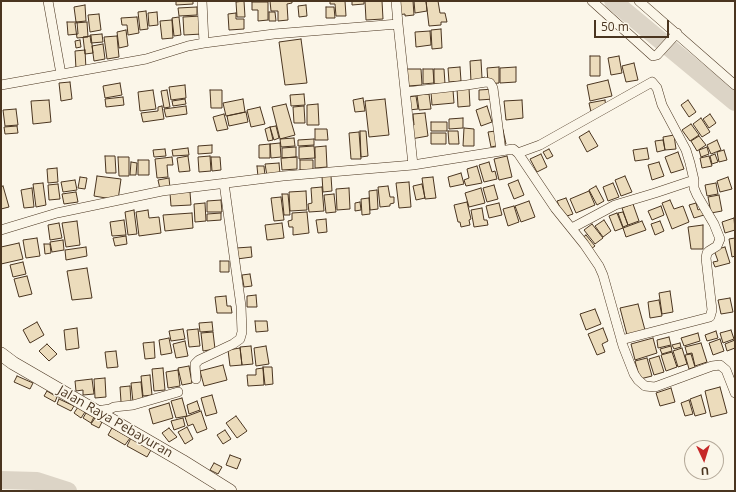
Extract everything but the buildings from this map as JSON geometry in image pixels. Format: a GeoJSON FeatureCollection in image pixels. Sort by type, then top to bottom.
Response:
{"type":"FeatureCollection","features":[{"type":"Feature","properties":{"kind":"main road","name":"Jalan Raya Pebayuran"},"geometry":{"type":"LineString","coordinates":[[1,355],[230,491]]}},
{"type":"Feature","properties":{"kind":"street"},"geometry":{"type":"LineString","coordinates":[[48,1],[61,74]]}},
{"type":"Feature","properties":{"kind":"street"},"geometry":{"type":"LineString","coordinates":[[202,1],[204,43]]}},
{"type":"Feature","properties":{"kind":"street"},"geometry":{"type":"LineString","coordinates":[[396,1],[413,165]]}},
{"type":"Feature","properties":{"kind":"street"},"geometry":{"type":"LineString","coordinates":[[592,1],[651,55],[657,55],[675,35]]}},
{"type":"Feature","properties":{"kind":"street"},"geometry":{"type":"LineString","coordinates":[[639,1],[675,35],[735,85]]}},
{"type":"Feature","properties":{"kind":"street"},"geometry":{"type":"LineString","coordinates":[[1,85],[146,59],[188,46],[204,43],[274,34],[398,24]]}},
{"type":"Feature","properties":{"kind":"street"},"geometry":{"type":"LineString","coordinates":[[405,92],[486,82],[490,83],[493,88],[501,151]]}},
{"type":"Feature","properties":{"kind":"street"},"geometry":{"type":"LineString","coordinates":[[518,152],[540,145],[652,82],[657,88],[662,105],[686,150],[692,167],[694,188],[714,224],[720,239],[717,246],[709,251],[706,258],[712,310],[710,317],[621,340]]}},
{"type":"Feature","properties":{"kind":"street"},"geometry":{"type":"LineString","coordinates":[[1,230],[57,213],[162,191],[283,176],[413,165],[513,149],[518,152],[555,208],[572,228],[599,266],[621,340],[634,374],[638,380],[645,386],[655,387],[712,366],[720,365],[726,370],[735,393]]}},
{"type":"Feature","properties":{"kind":"street"},"geometry":{"type":"LineString","coordinates":[[572,228],[615,205],[694,180]]}},
{"type":"Feature","properties":{"kind":"street"},"geometry":{"type":"LineString","coordinates":[[196,379],[195,364],[198,360],[233,344],[240,339],[242,332],[241,306],[224,183]]}},
{"type":"Feature","properties":{"kind":"street"},"geometry":{"type":"LineString","coordinates":[[96,411],[133,405],[178,392]]}},
{"type":"Feature","properties":{"kind":"waterway"},"geometry":{"type":"LineString","coordinates":[[613,1],[735,102]]}},
{"type":"Feature","properties":{"kind":"waterway"},"geometry":{"type":"LineString","coordinates":[[1,480],[37,481],[68,491]]}}]}
